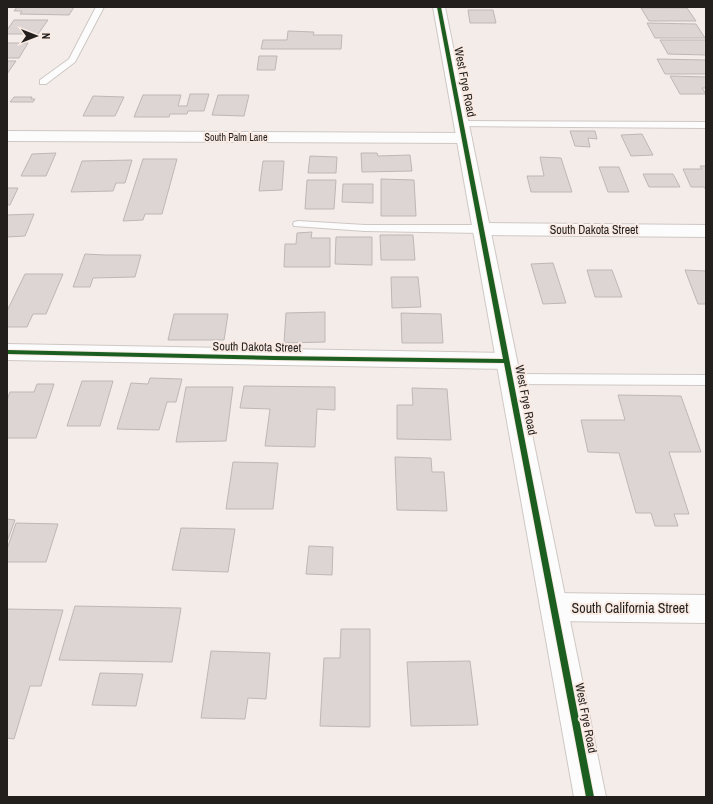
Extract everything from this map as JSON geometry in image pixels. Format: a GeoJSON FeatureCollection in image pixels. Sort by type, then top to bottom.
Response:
{"type":"FeatureCollection","features":[{"type":"Feature","properties":{"kind":"street","name":"West Frye Road"},"geometry":{"type":"LineString","coordinates":[[439,7],[590,797]]}},
{"type":"Feature","properties":{"kind":"street","name":"South Palm Lane"},"geometry":{"type":"LineString","coordinates":[[7,136],[463,131]]}},
{"type":"Feature","properties":{"kind":"street","name":"South Dakota Street"},"geometry":{"type":"LineString","coordinates":[[482,229],[706,231]]}},
{"type":"Feature","properties":{"kind":"street","name":"South Dakota Street"},"geometry":{"type":"LineString","coordinates":[[7,352],[274,358],[509,370]]}},
{"type":"Feature","properties":{"kind":"street","name":"South California Street"},"geometry":{"type":"LineString","coordinates":[[554,607],[706,609]]}},
{"type":"Feature","properties":{"kind":"lane"},"geometry":{"type":"LineString","coordinates":[[43,82],[72,60],[100,7]]}},
{"type":"Feature","properties":{"kind":"lane"},"geometry":{"type":"LineString","coordinates":[[463,131],[706,125]]}},
{"type":"Feature","properties":{"kind":"lane"},"geometry":{"type":"LineString","coordinates":[[298,224],[365,228],[482,229]]}},
{"type":"Feature","properties":{"kind":"lane"},"geometry":{"type":"LineString","coordinates":[[509,370],[706,380]]}},
{"type":"Feature","properties":{"kind":"building"},"geometry":{"type":"Polygon","coordinates":[[[17,7],[74,7],[69,15],[20,14],[22,11],[14,11],[17,7]]]}},
{"type":"Feature","properties":{"kind":"building"},"geometry":{"type":"Polygon","coordinates":[[[641,8],[687,8],[696,21],[649,21],[641,8]]]}},
{"type":"Feature","properties":{"kind":"building"},"geometry":{"type":"Polygon","coordinates":[[[468,10],[493,10],[496,23],[470,23],[468,10]]]}},
{"type":"Feature","properties":{"kind":"building"},"geometry":{"type":"Polygon","coordinates":[[[14,20],[48,20],[38,34],[7,34],[7,30],[14,20]]]}},
{"type":"Feature","properties":{"kind":"building"},"geometry":{"type":"Polygon","coordinates":[[[647,23],[696,24],[705,38],[655,38],[647,23]]]}},
{"type":"Feature","properties":{"kind":"building"},"geometry":{"type":"Polygon","coordinates":[[[288,31],[314,32],[313,35],[342,35],[341,49],[261,49],[263,40],[287,40],[288,31]]]}},
{"type":"Feature","properties":{"kind":"building"},"geometry":{"type":"Polygon","coordinates":[[[660,40],[706,40],[706,55],[668,54],[660,40]]]}},
{"type":"Feature","properties":{"kind":"building"},"geometry":{"type":"Polygon","coordinates":[[[7,43],[28,43],[19,58],[7,58],[7,43]]]}},
{"type":"Feature","properties":{"kind":"building"},"geometry":{"type":"Polygon","coordinates":[[[259,56],[277,56],[275,70],[257,70],[259,56]]]}},
{"type":"Feature","properties":{"kind":"building"},"geometry":{"type":"Polygon","coordinates":[[[657,59],[706,60],[706,74],[665,74],[657,59]]]}},
{"type":"Feature","properties":{"kind":"building"},"geometry":{"type":"Polygon","coordinates":[[[7,61],[16,61],[7,74],[7,61]]]}},
{"type":"Feature","properties":{"kind":"building"},"geometry":{"type":"Polygon","coordinates":[[[670,76],[706,77],[706,88],[702,88],[706,94],[680,94],[670,76]]]}},
{"type":"Feature","properties":{"kind":"building"},"geometry":{"type":"Polygon","coordinates":[[[190,94],[209,94],[204,111],[188,111],[187,114],[170,114],[169,117],[134,117],[143,95],[181,95],[178,106],[187,106],[190,94]]]}},
{"type":"Feature","properties":{"kind":"building"},"geometry":{"type":"Polygon","coordinates":[[[218,95],[249,95],[244,116],[212,115],[218,95]]]}},
{"type":"Feature","properties":{"kind":"building"},"geometry":{"type":"Polygon","coordinates":[[[93,96],[124,97],[115,116],[83,116],[93,96]]]}},
{"type":"Feature","properties":{"kind":"building"},"geometry":{"type":"Polygon","coordinates":[[[14,97],[32,97],[31,99],[35,99],[33,102],[10,102],[14,97]]]}},
{"type":"Feature","properties":{"kind":"building"},"geometry":{"type":"Polygon","coordinates":[[[570,131],[595,131],[597,139],[588,138],[590,147],[575,146],[570,131]]]}},
{"type":"Feature","properties":{"kind":"building"},"geometry":{"type":"Polygon","coordinates":[[[642,134],[653,155],[631,156],[621,135],[642,134]]]}},
{"type":"Feature","properties":{"kind":"building"},"geometry":{"type":"Polygon","coordinates":[[[56,153],[46,176],[21,176],[32,154],[56,153]]]}},
{"type":"Feature","properties":{"kind":"building"},"geometry":{"type":"Polygon","coordinates":[[[361,153],[377,153],[378,156],[410,155],[412,171],[362,172],[361,153]]]}},
{"type":"Feature","properties":{"kind":"building"},"geometry":{"type":"Polygon","coordinates":[[[310,156],[337,157],[336,173],[308,173],[310,156]]]}},
{"type":"Feature","properties":{"kind":"building"},"geometry":{"type":"Polygon","coordinates":[[[540,157],[561,158],[572,192],[531,192],[527,176],[544,176],[540,157]]]}},
{"type":"Feature","properties":{"kind":"building"},"geometry":{"type":"Polygon","coordinates":[[[143,159],[177,159],[162,214],[145,214],[143,220],[123,221],[143,159]]]}},
{"type":"Feature","properties":{"kind":"building"},"geometry":{"type":"Polygon","coordinates":[[[132,160],[125,183],[116,183],[113,191],[71,192],[82,161],[132,160]]]}},
{"type":"Feature","properties":{"kind":"building"},"geometry":{"type":"Polygon","coordinates":[[[263,161],[284,161],[282,190],[259,191],[263,161]]]}},
{"type":"Feature","properties":{"kind":"building"},"geometry":{"type":"Polygon","coordinates":[[[700,166],[706,166],[706,190],[704,187],[691,187],[683,169],[702,169],[700,166]]]}},
{"type":"Feature","properties":{"kind":"building"},"geometry":{"type":"Polygon","coordinates":[[[599,167],[619,167],[629,192],[608,192],[599,167]]]}},
{"type":"Feature","properties":{"kind":"building"},"geometry":{"type":"Polygon","coordinates":[[[643,174],[673,174],[680,187],[649,187],[643,174]]]}},
{"type":"Feature","properties":{"kind":"building"},"geometry":{"type":"Polygon","coordinates":[[[381,179],[414,180],[416,216],[381,216],[381,179]]]}},
{"type":"Feature","properties":{"kind":"building"},"geometry":{"type":"Polygon","coordinates":[[[307,180],[336,180],[334,209],[305,209],[307,180]]]}},
{"type":"Feature","properties":{"kind":"building"},"geometry":{"type":"Polygon","coordinates":[[[343,184],[373,184],[373,203],[342,202],[343,184]]]}},
{"type":"Feature","properties":{"kind":"building"},"geometry":{"type":"Polygon","coordinates":[[[7,188],[18,188],[10,205],[7,205],[7,188]]]}},
{"type":"Feature","properties":{"kind":"building"},"geometry":{"type":"Polygon","coordinates":[[[34,214],[25,236],[7,237],[7,215],[34,214]]]}},
{"type":"Feature","properties":{"kind":"building"},"geometry":{"type":"Polygon","coordinates":[[[312,232],[311,238],[330,238],[330,267],[284,267],[285,244],[296,244],[297,233],[312,232]]]}},
{"type":"Feature","properties":{"kind":"building"},"geometry":{"type":"Polygon","coordinates":[[[380,235],[413,235],[415,260],[381,260],[380,235]]]}},
{"type":"Feature","properties":{"kind":"building"},"geometry":{"type":"Polygon","coordinates":[[[336,237],[372,237],[372,265],[335,264],[336,237]]]}},
{"type":"Feature","properties":{"kind":"building"},"geometry":{"type":"Polygon","coordinates":[[[85,254],[141,255],[135,277],[93,278],[90,287],[73,287],[85,254]]]}},
{"type":"Feature","properties":{"kind":"building"},"geometry":{"type":"Polygon","coordinates":[[[553,263],[566,303],[543,304],[531,264],[553,263]]]}},
{"type":"Feature","properties":{"kind":"building"},"geometry":{"type":"Polygon","coordinates":[[[587,270],[612,270],[622,297],[595,297],[587,270]]]}},
{"type":"Feature","properties":{"kind":"building"},"geometry":{"type":"Polygon","coordinates":[[[685,270],[706,271],[706,304],[698,304],[685,270]]]}},
{"type":"Feature","properties":{"kind":"building"},"geometry":{"type":"Polygon","coordinates":[[[25,274],[63,274],[46,314],[33,314],[27,327],[7,327],[7,311],[25,274]]]}},
{"type":"Feature","properties":{"kind":"building"},"geometry":{"type":"Polygon","coordinates":[[[391,277],[418,277],[421,307],[392,308],[391,277]]]}},
{"type":"Feature","properties":{"kind":"building"},"geometry":{"type":"Polygon","coordinates":[[[325,312],[325,342],[284,343],[286,313],[325,312]]]}},
{"type":"Feature","properties":{"kind":"building"},"geometry":{"type":"Polygon","coordinates":[[[401,313],[441,314],[443,343],[402,343],[401,313]]]}},
{"type":"Feature","properties":{"kind":"building"},"geometry":{"type":"Polygon","coordinates":[[[174,314],[228,314],[224,340],[168,340],[174,314]]]}},
{"type":"Feature","properties":{"kind":"building"},"geometry":{"type":"Polygon","coordinates":[[[150,378],[182,379],[176,402],[167,402],[159,430],[117,429],[131,383],[148,384],[150,378]]]}},
{"type":"Feature","properties":{"kind":"building"},"geometry":{"type":"Polygon","coordinates":[[[82,381],[113,381],[100,426],[67,426],[82,381]]]}},
{"type":"Feature","properties":{"kind":"building"},"geometry":{"type":"Polygon","coordinates":[[[37,384],[54,384],[36,438],[7,438],[7,400],[10,392],[34,392],[37,384]]]}},
{"type":"Feature","properties":{"kind":"building"},"geometry":{"type":"Polygon","coordinates":[[[244,386],[335,387],[335,410],[317,409],[315,447],[265,446],[270,409],[240,408],[244,386]]]}},
{"type":"Feature","properties":{"kind":"building"},"geometry":{"type":"Polygon","coordinates":[[[186,387],[233,387],[226,441],[176,442],[186,387]]]}},
{"type":"Feature","properties":{"kind":"building"},"geometry":{"type":"Polygon","coordinates":[[[412,388],[447,389],[451,440],[397,439],[397,405],[413,405],[412,388]]]}},
{"type":"Feature","properties":{"kind":"building"},"geometry":{"type":"Polygon","coordinates":[[[618,395],[681,396],[701,452],[669,452],[689,514],[674,514],[678,526],[655,526],[651,513],[636,513],[619,453],[588,452],[581,420],[625,420],[618,395]]]}},
{"type":"Feature","properties":{"kind":"building"},"geometry":{"type":"Polygon","coordinates":[[[395,457],[431,458],[432,472],[444,472],[447,511],[397,510],[395,457]]]}},
{"type":"Feature","properties":{"kind":"building"},"geometry":{"type":"Polygon","coordinates":[[[233,462],[278,463],[273,509],[226,509],[233,462]]]}},
{"type":"Feature","properties":{"kind":"building"},"geometry":{"type":"Polygon","coordinates":[[[7,519],[15,520],[7,542],[7,519]]]}},
{"type":"Feature","properties":{"kind":"building"},"geometry":{"type":"Polygon","coordinates":[[[16,523],[58,524],[46,562],[7,562],[7,549],[16,523]]]}},
{"type":"Feature","properties":{"kind":"building"},"geometry":{"type":"Polygon","coordinates":[[[181,528],[235,529],[228,572],[172,570],[181,528]]]}},
{"type":"Feature","properties":{"kind":"building"},"geometry":{"type":"Polygon","coordinates":[[[309,546],[333,547],[332,575],[306,574],[309,546]]]}},
{"type":"Feature","properties":{"kind":"building"},"geometry":{"type":"Polygon","coordinates":[[[75,606],[181,608],[172,662],[59,660],[75,606]]]}},
{"type":"Feature","properties":{"kind":"building"},"geometry":{"type":"Polygon","coordinates":[[[7,609],[63,610],[41,686],[30,686],[14,739],[7,738],[7,609]]]}},
{"type":"Feature","properties":{"kind":"building"},"geometry":{"type":"Polygon","coordinates":[[[341,629],[370,629],[370,727],[320,726],[324,658],[340,658],[341,629]]]}},
{"type":"Feature","properties":{"kind":"building"},"geometry":{"type":"Polygon","coordinates":[[[211,651],[270,653],[266,699],[248,698],[245,719],[201,718],[211,651]]]}},
{"type":"Feature","properties":{"kind":"building"},"geometry":{"type":"Polygon","coordinates":[[[470,661],[478,725],[411,726],[407,662],[470,661]]]}},
{"type":"Feature","properties":{"kind":"building"},"geometry":{"type":"Polygon","coordinates":[[[100,673],[143,674],[136,706],[92,705],[100,673]]]}},
{"type":"Feature","properties":{"kind":"cycle path"},"geometry":{"type":"LineString","coordinates":[[439,7],[590,797]]}},
{"type":"Feature","properties":{"kind":"cycle path"},"geometry":{"type":"LineString","coordinates":[[7,352],[507,361]]}}]}
